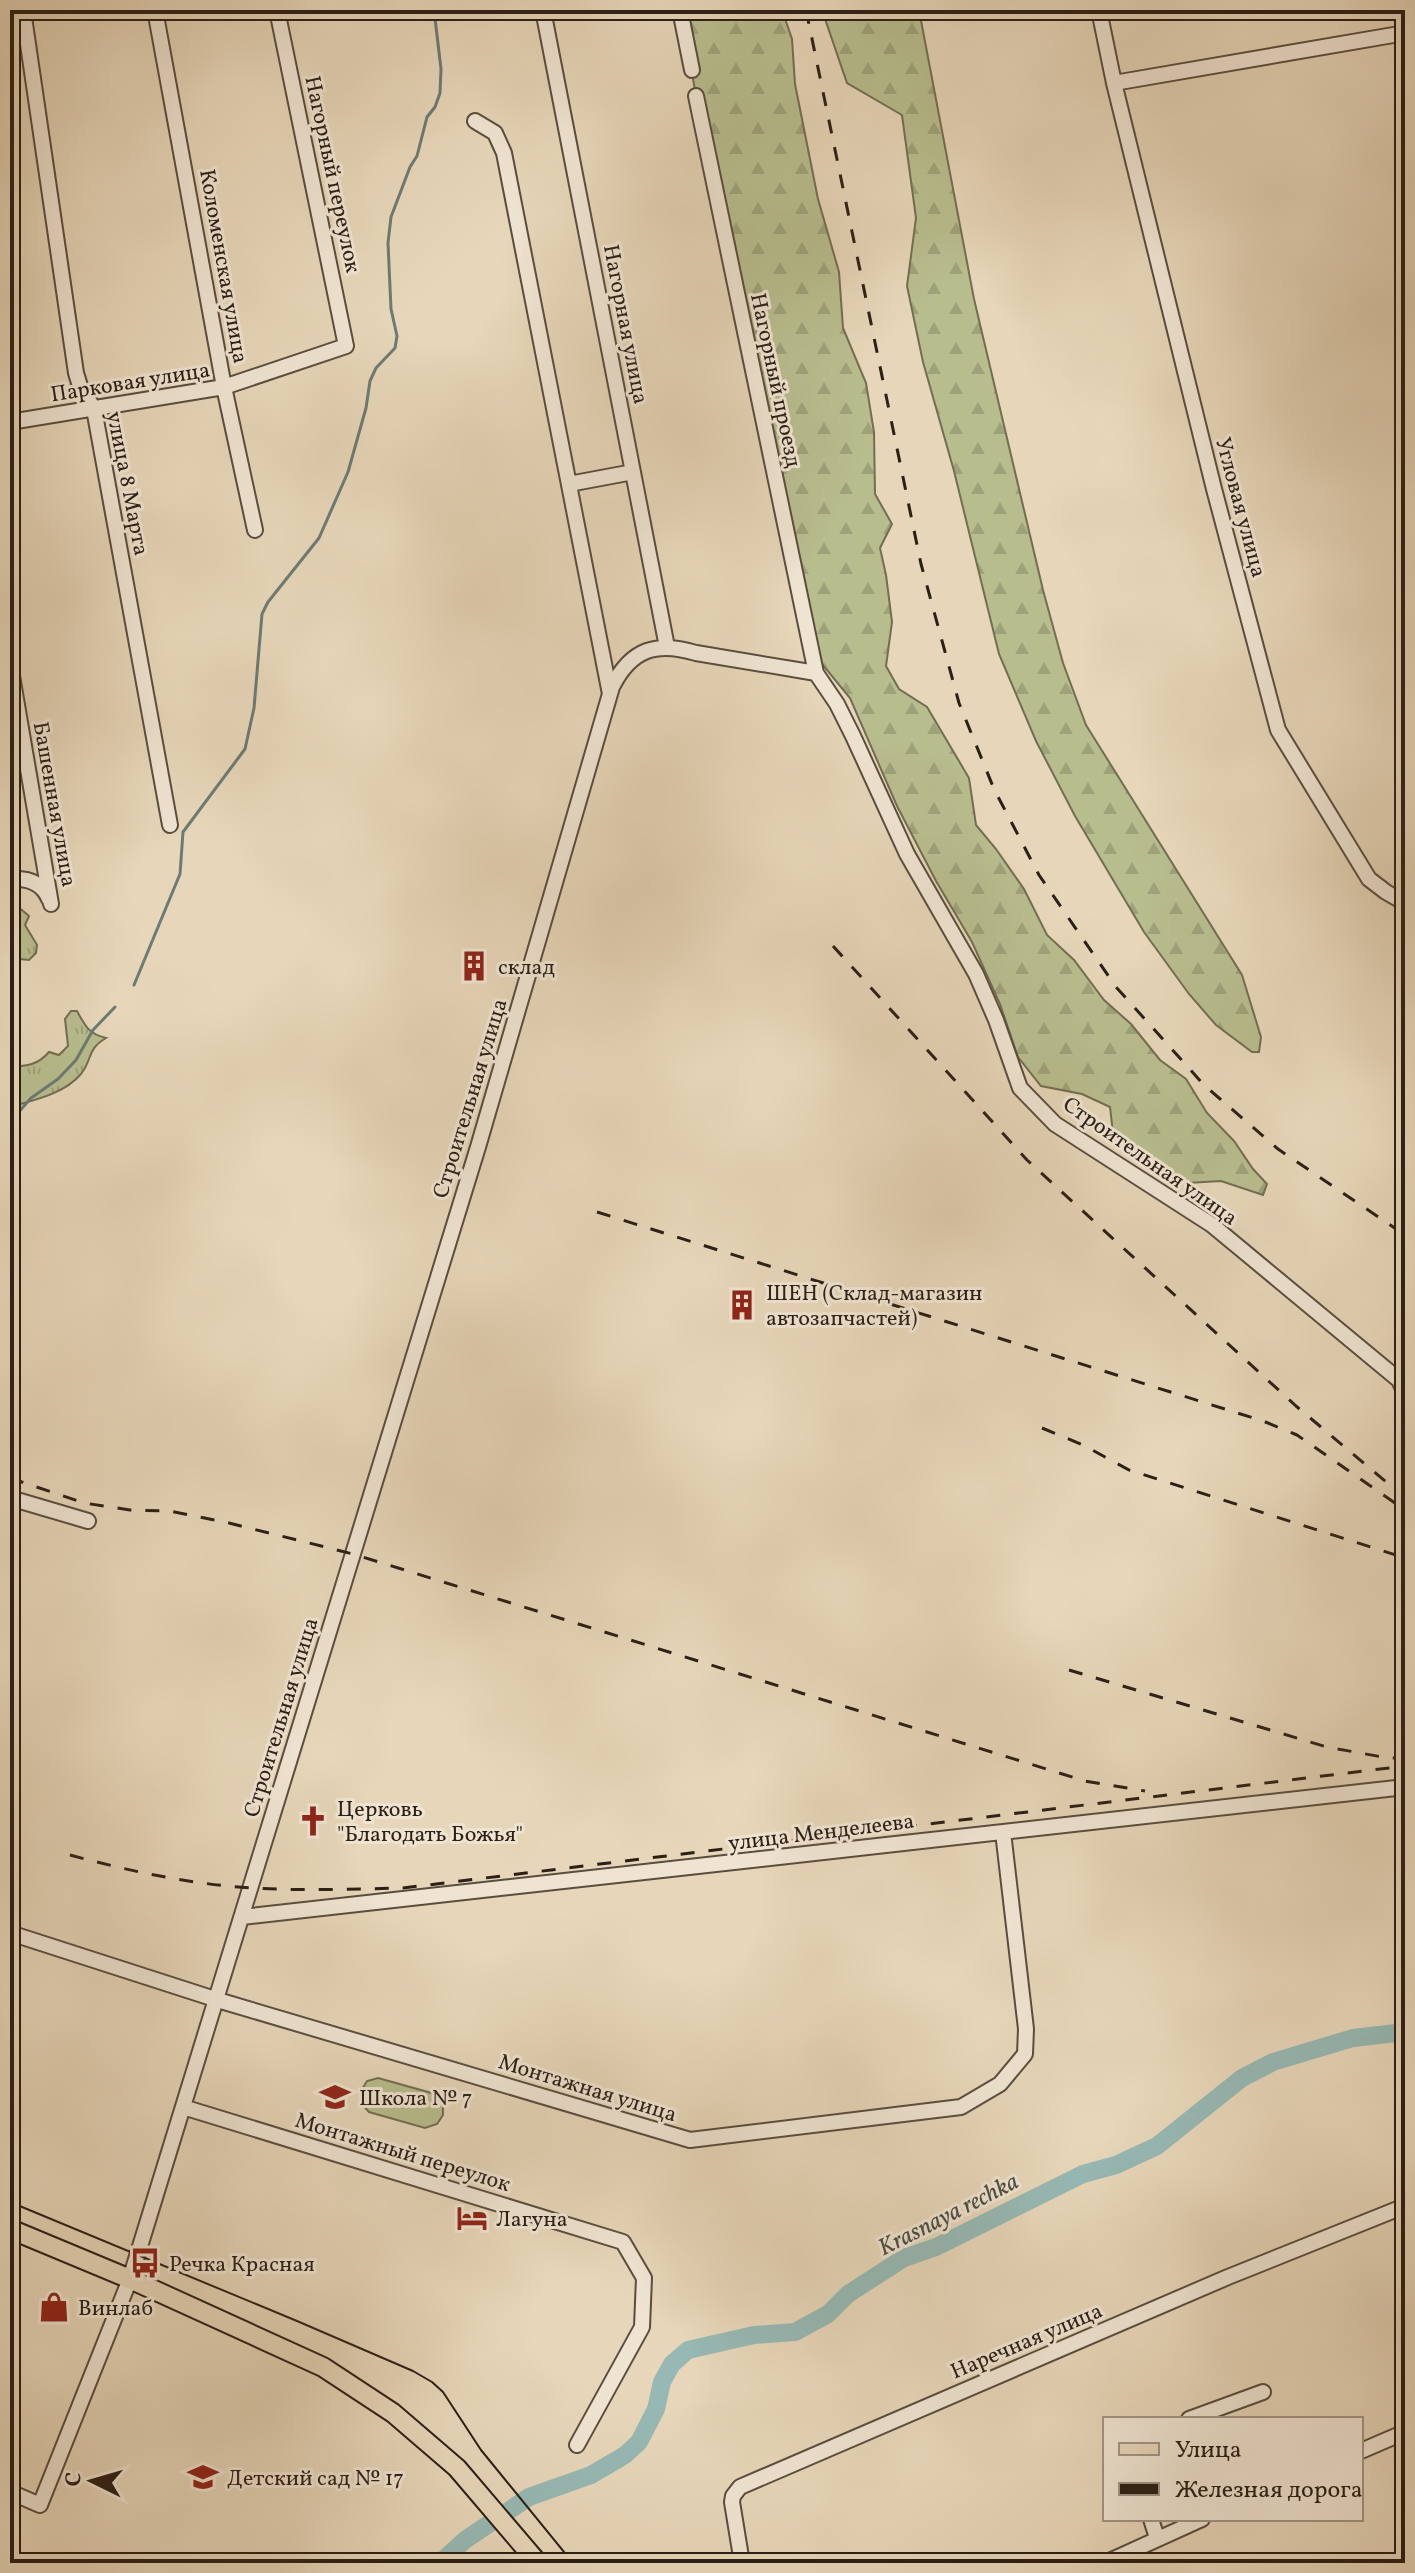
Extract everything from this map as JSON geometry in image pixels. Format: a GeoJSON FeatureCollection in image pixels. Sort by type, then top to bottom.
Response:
{"type":"FeatureCollection","features":[{"type":"Feature","properties":{"kind":"main road"},"geometry":{"type":"LineString","coordinates":[[10,2229],[130,2279],[323,2367],[393,2413],[457,2468],[538,2563]]}},
{"type":"Feature","properties":{"kind":"street","name":"улица 8 Марта"},"geometry":{"type":"LineString","coordinates":[[23,10],[76,373],[94,409],[170,825]]}},
{"type":"Feature","properties":{"kind":"street","name":"Коломенская улица"},"geometry":{"type":"LineString","coordinates":[[155,10],[224,387],[255,530]]}},
{"type":"Feature","properties":{"kind":"street","name":"Нагорный переулок"},"geometry":{"type":"LineString","coordinates":[[277,10],[346,346]]}},
{"type":"Feature","properties":{"kind":"street","name":"Нагорная улица"},"geometry":{"type":"LineString","coordinates":[[543,10],[667,647]]}},
{"type":"Feature","properties":{"kind":"street"},"geometry":{"type":"LineString","coordinates":[[680,10],[692,70]]}},
{"type":"Feature","properties":{"kind":"street","name":"Угловая улица"},"geometry":{"type":"LineString","coordinates":[[1099,10],[1114,83],[1214,489],[1278,730],[1369,879],[1405,903]]}},
{"type":"Feature","properties":{"kind":"street"},"geometry":{"type":"LineString","coordinates":[[1114,83],[1405,33]]}},
{"type":"Feature","properties":{"kind":"street","name":"Нагорный проезд"},"geometry":{"type":"LineString","coordinates":[[696,96],[816,673]]}},
{"type":"Feature","properties":{"kind":"street"},"geometry":{"type":"LineString","coordinates":[[475,121],[495,133],[504,153],[610,694]]}},
{"type":"Feature","properties":{"kind":"street","name":"Парковая улица"},"geometry":{"type":"LineString","coordinates":[[10,422],[224,387],[346,346]]}},
{"type":"Feature","properties":{"kind":"street"},"geometry":{"type":"LineString","coordinates":[[569,484],[633,472]]}},
{"type":"Feature","properties":{"kind":"street","name":"Строительная улица"},"geometry":{"type":"LineString","coordinates":[[10,2492],[40,2505],[130,2279],[478,1147],[610,694],[627,662],[637,655],[667,647],[816,673],[837,704],[907,854],[976,974],[1020,1088],[1055,1124],[1212,1225],[1399,1380],[1405,1393]]}},
{"type":"Feature","properties":{"kind":"street","name":"Башенная улица"},"geometry":{"type":"LineString","coordinates":[[10,664],[51,904],[39,885],[10,879]]}},
{"type":"Feature","properties":{"kind":"street"},"geometry":{"type":"LineString","coordinates":[[10,1498],[88,1521]]}},
{"type":"Feature","properties":{"kind":"street","name":"улица Менделеева"},"geometry":{"type":"LineString","coordinates":[[242,1917],[1405,1787]]}},
{"type":"Feature","properties":{"kind":"street","name":"Монтажная улица"},"geometry":{"type":"LineString","coordinates":[[10,1933],[217,1999],[690,2140],[961,2107],[1000,2084],[1025,2054],[1026,2029],[1003,1832]]}},
{"type":"Feature","properties":{"kind":"street","name":"Монтажный переулок"},"geometry":{"type":"LineString","coordinates":[[183,2107],[623,2242],[644,2278],[642,2327],[577,2445]]}},
{"type":"Feature","properties":{"kind":"street","name":"Наречная улица"},"geometry":{"type":"LineString","coordinates":[[742,2563],[732,2502],[740,2487],[1228,2277],[1405,2206]]}},
{"type":"Feature","properties":{"kind":"street"},"geometry":{"type":"LineString","coordinates":[[1194,2417],[1263,2392]]}},
{"type":"Feature","properties":{"kind":"street"},"geometry":{"type":"LineString","coordinates":[[1363,2450],[1405,2432]]}},
{"type":"Feature","properties":{"kind":"street"},"geometry":{"type":"LineString","coordinates":[[1152,2521],[1157,2538]]}},
{"type":"Feature","properties":{"kind":"street"},"geometry":{"type":"LineString","coordinates":[[1105,2563],[1197,2521]]}},
{"type":"Feature","properties":{"kind":"green space"},"geometry":{"type":"Polygon","coordinates":[[[681,10],[782,10],[792,39],[795,84],[818,199],[839,272],[843,328],[866,383],[874,432],[875,494],[892,524],[880,548],[892,622],[886,666],[899,689],[927,707],[969,778],[976,825],[1024,889],[1047,935],[1074,960],[1104,1000],[1131,1024],[1160,1060],[1186,1079],[1207,1113],[1234,1141],[1267,1184],[1263,1195],[1221,1181],[1187,1183],[1114,1142],[1110,1107],[1082,1094],[1041,1086],[1018,1057],[1000,1004],[972,942],[897,806],[850,698],[822,664],[696,96],[681,10]]]}},
{"type":"Feature","properties":{"kind":"green space"},"geometry":{"type":"Polygon","coordinates":[[[822,10],[919,10],[974,299],[1063,663],[1086,725],[1242,975],[1261,1037],[1259,1052],[1252,1052],[1216,1025],[1144,932],[1075,816],[1036,741],[999,654],[954,471],[923,362],[907,286],[916,218],[902,115],[847,83],[822,10]]]}},
{"type":"Feature","properties":{"kind":"green space"},"geometry":{"type":"Polygon","coordinates":[[[10,904],[29,916],[25,925],[37,945],[36,953],[29,960],[10,958],[10,904]]]}},
{"type":"Feature","properties":{"kind":"green space"},"geometry":{"type":"Polygon","coordinates":[[[71,1011],[77,1011],[91,1032],[106,1038],[92,1051],[81,1074],[66,1087],[10,1107],[10,1067],[32,1064],[49,1052],[59,1055],[68,1046],[65,1019],[71,1011]]]}},
{"type":"Feature","properties":{"kind":"green space"},"geometry":{"type":"Polygon","coordinates":[[[378,2078],[435,2094],[443,2102],[443,2115],[437,2124],[425,2128],[369,2112],[361,2103],[361,2091],[367,2081],[378,2078]]]}},
{"type":"Feature","properties":{"kind":"waterway"},"geometry":{"type":"LineString","coordinates":[[134,985],[180,874],[183,832],[245,749],[254,708],[262,614],[319,538],[348,472],[366,408],[370,381],[376,368],[395,348],[397,336],[391,309],[388,243],[391,217],[417,156],[427,117],[440,93],[441,69],[434,10]]}},
{"type":"Feature","properties":{"kind":"waterway"},"geometry":{"type":"LineString","coordinates":[[10,1122],[31,1098],[58,1079],[76,1060],[93,1030],[115,1007]]}},
{"type":"Feature","properties":{"kind":"waterway","name":"Krasnaya rechka"},"geometry":{"type":"LineString","coordinates":[[440,2563],[465,2540],[529,2497],[591,2475],[625,2455],[639,2442],[656,2409],[662,2382],[672,2364],[688,2350],[754,2335],[795,2332],[828,2314],[848,2294],[904,2258],[936,2247],[1083,2174],[1116,2165],[1157,2146],[1242,2078],[1273,2062],[1353,2038],[1405,2032]]}},
{"type":"Feature","properties":{"kind":"tram line"},"geometry":{"type":"LineString","coordinates":[[10,2202],[297,2321],[432,2382],[443,2392],[481,2450],[573,2563]]}},
{"type":"Feature","properties":{"kind":"railway"},"geometry":{"type":"LineString","coordinates":[[806,10],[921,564],[959,703],[994,789],[1039,875],[1116,987],[1204,1085],[1278,1149],[1405,1235]]}},
{"type":"Feature","properties":{"kind":"railway"},"geometry":{"type":"LineString","coordinates":[[833,946],[1027,1160],[1296,1406],[1391,1486]]}},
{"type":"Feature","properties":{"kind":"railway"},"geometry":{"type":"LineString","coordinates":[[597,1212],[1263,1421],[1297,1435],[1405,1510]]}},
{"type":"Feature","properties":{"kind":"railway"},"geometry":{"type":"LineString","coordinates":[[1042,1428],[1083,1445],[1129,1470],[1405,1558]]}},
{"type":"Feature","properties":{"kind":"railway"},"geometry":{"type":"LineString","coordinates":[[10,1478],[84,1503],[130,1510],[170,1511],[353,1554],[1085,1781],[1145,1791]]}},
{"type":"Feature","properties":{"kind":"railway"},"geometry":{"type":"LineString","coordinates":[[1069,1670],[1327,1747],[1405,1758]]}},
{"type":"Feature","properties":{"kind":"railway"},"geometry":{"type":"LineString","coordinates":[[70,1855],[160,1876],[228,1886],[403,1888],[1405,1766]]}},
{"type":"Feature","properties":{"kind":"place","name":"склад"},"geometry":{"type":"Point","coordinates":[474,966]}},
{"type":"Feature","properties":{"kind":"place","name":"ШЕН (Склад-магазин автозапчастей)"},"geometry":{"type":"Point","coordinates":[742,1305]}},
{"type":"Feature","properties":{"kind":"place","name":"Церковь \"Благодать Божья\""},"geometry":{"type":"Point","coordinates":[313,1821]}},
{"type":"Feature","properties":{"kind":"place","name":"Школа № 7"},"geometry":{"type":"Point","coordinates":[335,2097]}},
{"type":"Feature","properties":{"kind":"place","name":"Лагуна"},"geometry":{"type":"Point","coordinates":[472,2218]}},
{"type":"Feature","properties":{"kind":"place","name":"Речка Красная"},"geometry":{"type":"Point","coordinates":[145,2263]}},
{"type":"Feature","properties":{"kind":"place","name":"Винлаб"},"geometry":{"type":"Point","coordinates":[54,2307]}},
{"type":"Feature","properties":{"kind":"place","name":"Детский сад № 17"},"geometry":{"type":"Point","coordinates":[203,2477]}}]}
